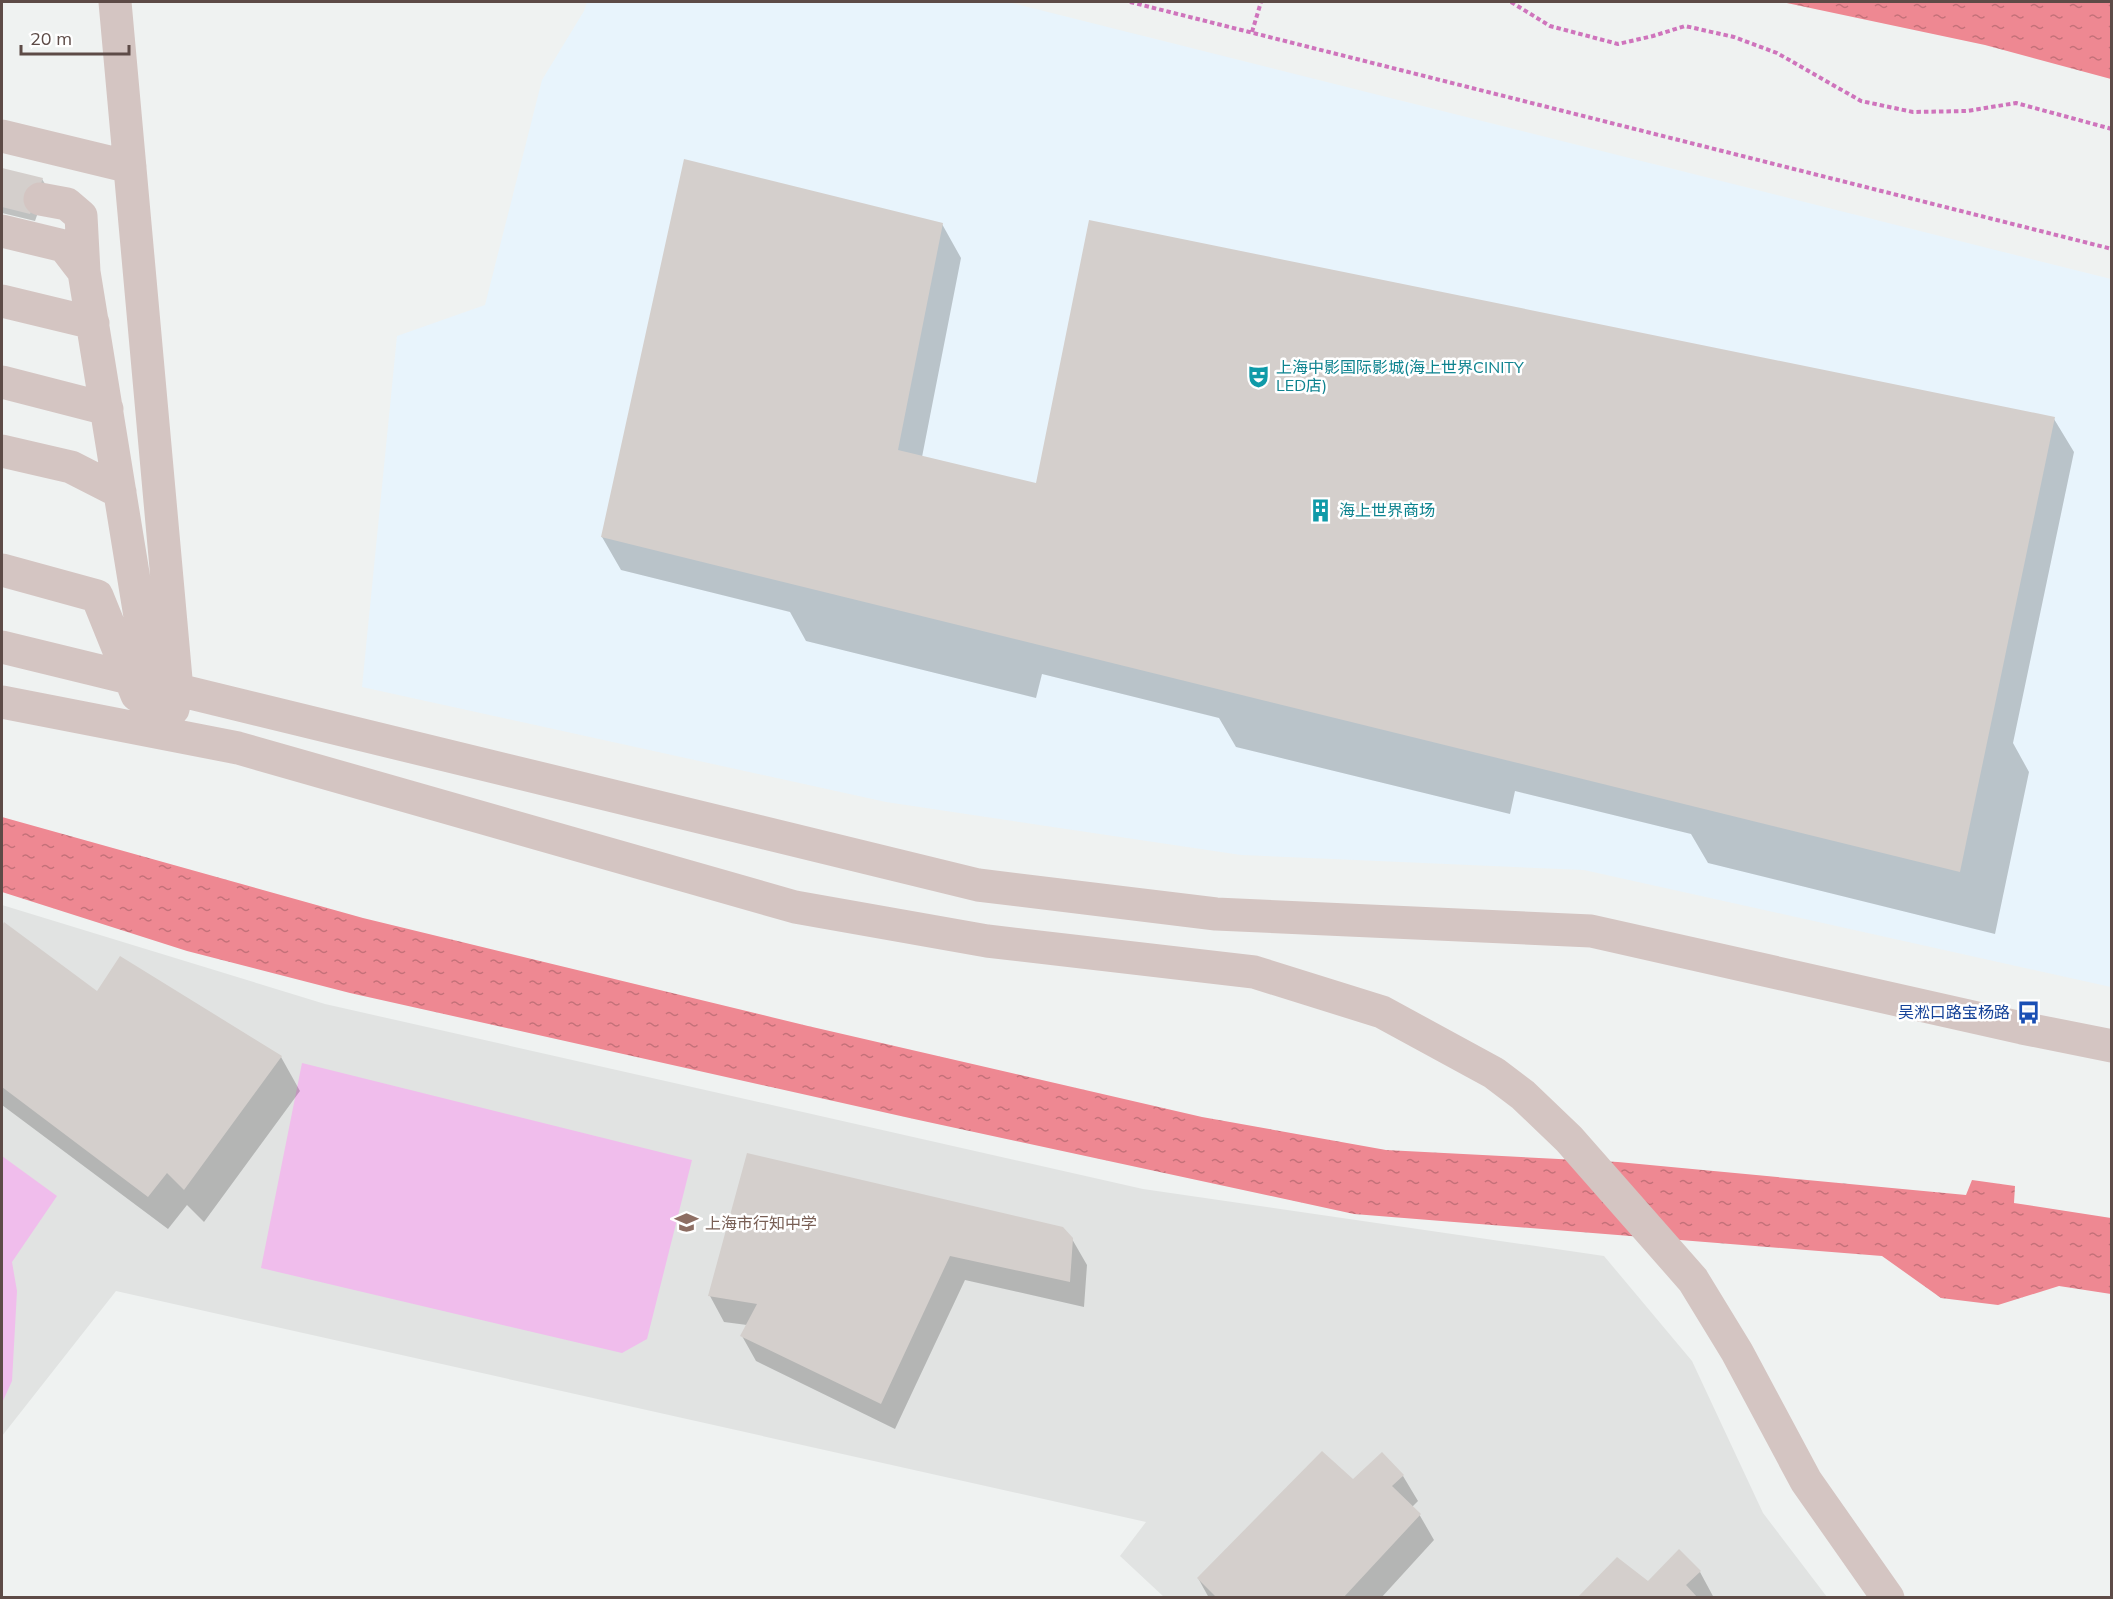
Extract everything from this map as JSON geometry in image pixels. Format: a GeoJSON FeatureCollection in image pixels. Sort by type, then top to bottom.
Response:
{"type":"FeatureCollection","features":[{"type":"Feature","properties":{"kind":"street"},"geometry":{"type":"LineString","coordinates":[[115,2],[130,167],[154,685],[159,733]]}},
{"type":"Feature","properties":{"kind":"street"},"geometry":{"type":"LineString","coordinates":[[2,136],[130,167]]}},
{"type":"Feature","properties":{"kind":"street"},"geometry":{"type":"LineString","coordinates":[[40,199],[67,204],[81,216],[84,272],[154,685],[159,733]]}},
{"type":"Feature","properties":{"kind":"street"},"geometry":{"type":"LineString","coordinates":[[2,231],[64,246],[84,272]]}},
{"type":"Feature","properties":{"kind":"street"},"geometry":{"type":"LineString","coordinates":[[2,301],[93,323]]}},
{"type":"Feature","properties":{"kind":"street"},"geometry":{"type":"LineString","coordinates":[[2,382],[106,409]]}},
{"type":"Feature","properties":{"kind":"street"},"geometry":{"type":"LineString","coordinates":[[2,451],[71,467],[120,492]]}},
{"type":"Feature","properties":{"kind":"street"},"geometry":{"type":"LineString","coordinates":[[2,570],[97,596],[154,685]]}},
{"type":"Feature","properties":{"kind":"street"},"geometry":{"type":"LineString","coordinates":[[2,647],[978,885],[1216,914],[1591,931],[2022,1028],[2112,1046]]}},
{"type":"Feature","properties":{"kind":"street"},"geometry":{"type":"LineString","coordinates":[[2,702],[238,748],[795,907],[987,941],[1254,972],[1382,1012],[1494,1073],[1523,1095],[1569,1139],[1693,1280],[1737,1352],[1806,1481],[1888,1598]]}},
{"type":"Feature","properties":{"kind":"path"},"geometry":{"type":"LineString","coordinates":[[1130,2],[2112,249]]}},
{"type":"Feature","properties":{"kind":"path"},"geometry":{"type":"LineString","coordinates":[[1252,32],[1261,2]]}},
{"type":"Feature","properties":{"kind":"path"},"geometry":{"type":"LineString","coordinates":[[1511,2],[1550,26],[1618,44],[1685,26],[1734,37],[1777,53],[1861,101],[1913,112],[1967,111],[2016,104],[2112,129]]}},
{"type":"Feature","properties":{"kind":"shaded area"},"geometry":{"type":"Polygon","coordinates":[[[587,2],[1008,2],[2111,279],[2111,987],[1584,870],[1241,855],[886,802],[362,687],[397,336],[485,305],[542,80],[584,11],[587,2]]]}},
{"type":"Feature","properties":{"kind":"shaded area","name":"上海市行知中学"},"geometry":{"type":"Polygon","coordinates":[[[2,905],[325,1004],[1143,1189],[1604,1256],[1692,1361],[1763,1513],[1827,1597],[1164,1597],[1120,1556],[1146,1522],[116,1291],[2,1436],[2,905]]]}},
{"type":"Feature","properties":{"kind":"shaded area"},"geometry":{"type":"Polygon","coordinates":[[[302,1063],[692,1160],[647,1339],[622,1353],[261,1268],[302,1063]]]}},
{"type":"Feature","properties":{"kind":"shaded area"},"geometry":{"type":"Polygon","coordinates":[[[2,1156],[57,1196],[12,1262],[17,1291],[12,1381],[2,1403],[2,1156]]]}},
{"type":"Feature","properties":{"kind":"water"},"geometry":{"type":"Polygon","coordinates":[[[1782,2],[2111,2],[2111,79],[1985,45],[1782,2]]]}},
{"type":"Feature","properties":{"kind":"water"},"geometry":{"type":"Polygon","coordinates":[[[2,817],[363,918],[808,1026],[1202,1117],[1386,1150],[1618,1162],[1966,1195],[1972,1180],[2015,1186],[2014,1203],[2111,1218],[2111,1294],[2059,1286],[1998,1305],[1941,1298],[1882,1256],[1354,1214],[914,1119],[350,993],[187,951],[2,892],[2,817]]]}},
{"type":"Feature","properties":{"kind":"building","name":"海上世界商场"},"geometry":{"type":"Polygon","coordinates":[[[684,159],[943,223],[898,450],[1036,483],[1089,220],[2055,417],[1960,872],[601,537],[684,159]]]}},
{"type":"Feature","properties":{"kind":"building"},"geometry":{"type":"Polygon","coordinates":[[[2,168],[43,178],[30,214],[2,207],[2,168]]]}},
{"type":"Feature","properties":{"kind":"building"},"geometry":{"type":"Polygon","coordinates":[[[4,922],[97,991],[120,956],[282,1056],[184,1190],[167,1173],[148,1197],[2,1087],[2,926],[4,922]]]}},
{"type":"Feature","properties":{"kind":"building"},"geometry":{"type":"Polygon","coordinates":[[[747,1153],[1063,1227],[1073,1238],[1070,1282],[950,1256],[881,1404],[740,1336],[757,1304],[708,1296],[747,1153]]]}},
{"type":"Feature","properties":{"kind":"building"},"geometry":{"type":"Polygon","coordinates":[[[1322,1451],[1353,1479],[1382,1452],[1404,1475],[1392,1486],[1421,1514],[1343,1598],[1217,1598],[1197,1578],[1322,1451]]]}},
{"type":"Feature","properties":{"kind":"building"},"geometry":{"type":"Polygon","coordinates":[[[1679,1549],[1701,1571],[1686,1585],[1698,1598],[1577,1598],[1617,1557],[1648,1581],[1679,1549]]]}},
{"type":"Feature","properties":{"kind":"place","name":"上海中影国际影城(海上世界CINITY LED店)"},"geometry":{"type":"Point","coordinates":[1258,376]}},
{"type":"Feature","properties":{"kind":"place","name":"海上世界商场"},"geometry":{"type":"Point","coordinates":[1321,510]}},
{"type":"Feature","properties":{"kind":"place","name":"吴淞口路宝杨路"},"geometry":{"type":"Point","coordinates":[2028,1012]}},
{"type":"Feature","properties":{"kind":"place","name":"上海市行知中学"},"geometry":{"type":"Point","coordinates":[687,1223]}}]}
